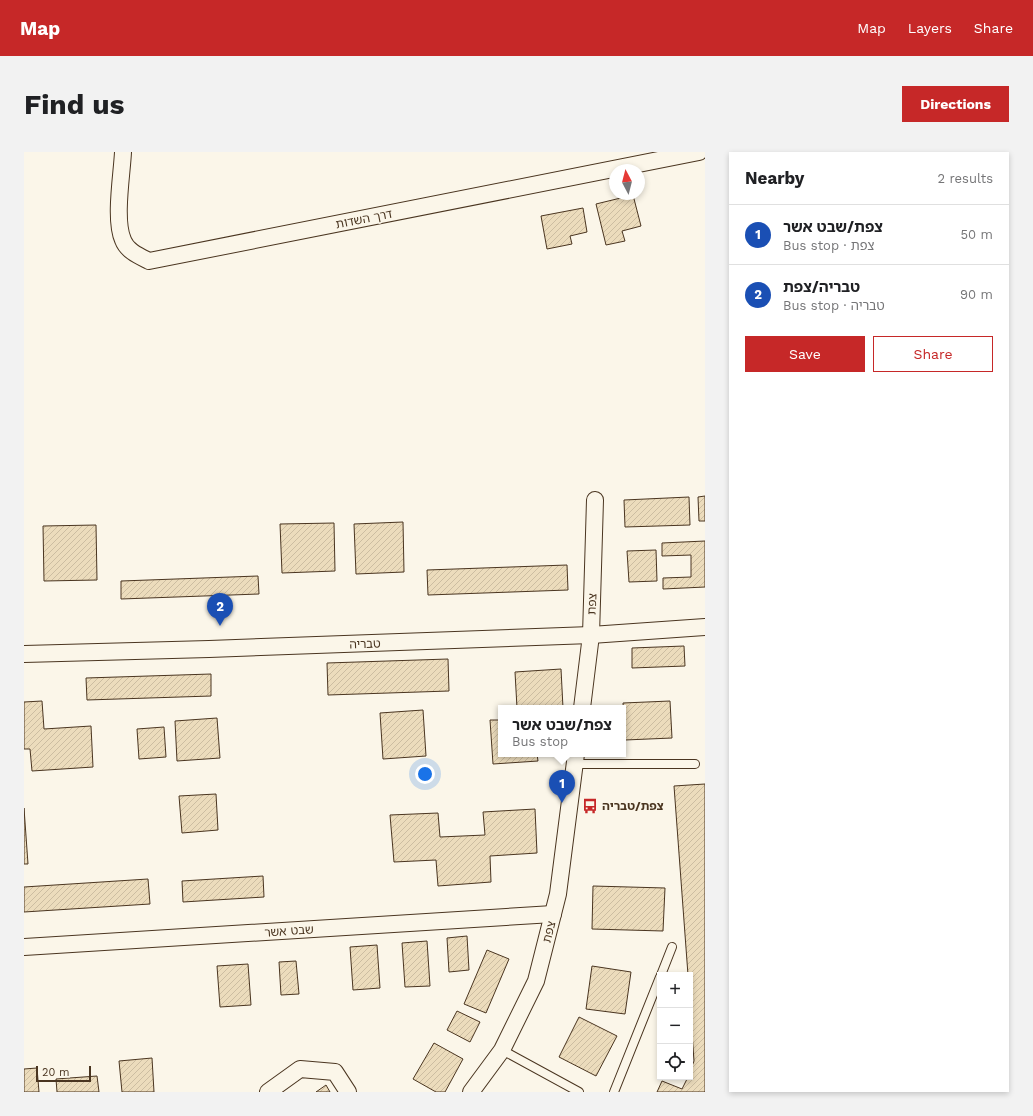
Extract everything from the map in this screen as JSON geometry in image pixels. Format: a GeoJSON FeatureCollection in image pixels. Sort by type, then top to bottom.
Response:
{"type":"FeatureCollection","features":[{"type":"Feature","properties":{"kind":"street","name":"דרך השדות"},"geometry":{"type":"LineString","coordinates":[[123,152],[118,219],[123,240],[132,252],[149,261],[699,152]]}},
{"type":"Feature","properties":{"kind":"street","name":"צפת"},"geometry":{"type":"LineString","coordinates":[[582,705],[591,635],[595,500]]}},
{"type":"Feature","properties":{"kind":"street","name":"טבריה"},"geometry":{"type":"LineString","coordinates":[[24,654],[591,635],[705,626]]}},
{"type":"Feature","properties":{"kind":"street","name":"צפת"},"geometry":{"type":"LineString","coordinates":[[471,1092],[502,1050],[536,981],[558,894],[576,759]]}},
{"type":"Feature","properties":{"kind":"street","name":"שבט אשר"},"geometry":{"type":"LineString","coordinates":[[24,947],[553,914]]}},
{"type":"Feature","properties":{"kind":"street"},"geometry":{"type":"LineString","coordinates":[[268,1092],[300,1069],[335,1072],[348,1092]]}},
{"type":"Feature","properties":{"kind":"lane"},"geometry":{"type":"LineString","coordinates":[[576,759],[695,764]]}},
{"type":"Feature","properties":{"kind":"lane"},"geometry":{"type":"LineString","coordinates":[[662,972],[672,947]]}},
{"type":"Feature","properties":{"kind":"lane"},"geometry":{"type":"LineString","coordinates":[[614,1092],[657,984]]}},
{"type":"Feature","properties":{"kind":"lane"},"geometry":{"type":"LineString","coordinates":[[502,1050],[579,1092]]}},
{"type":"Feature","properties":{"kind":"building"},"geometry":{"type":"Polygon","coordinates":[[[612,200],[634,200],[641,226],[622,231],[625,241],[606,245],[596,204],[612,200]]]}},
{"type":"Feature","properties":{"kind":"building"},"geometry":{"type":"Polygon","coordinates":[[[583,208],[587,232],[570,236],[572,244],[547,249],[541,216],[583,208]]]}},
{"type":"Feature","properties":{"kind":"building"},"geometry":{"type":"Polygon","coordinates":[[[705,496],[705,521],[699,521],[698,497],[705,496]]]}},
{"type":"Feature","properties":{"kind":"building"},"geometry":{"type":"Polygon","coordinates":[[[689,497],[690,525],[625,527],[624,500],[689,497]]]}},
{"type":"Feature","properties":{"kind":"building"},"geometry":{"type":"Polygon","coordinates":[[[403,522],[404,572],[356,574],[354,524],[403,522]]]}},
{"type":"Feature","properties":{"kind":"building"},"geometry":{"type":"Polygon","coordinates":[[[334,523],[335,571],[282,573],[280,524],[334,523]]]}},
{"type":"Feature","properties":{"kind":"building"},"geometry":{"type":"Polygon","coordinates":[[[96,525],[97,580],[44,581],[43,526],[96,525]]]}},
{"type":"Feature","properties":{"kind":"building"},"geometry":{"type":"Polygon","coordinates":[[[705,541],[705,587],[663,589],[663,578],[691,577],[691,555],[662,556],[662,543],[705,541]]]}},
{"type":"Feature","properties":{"kind":"building"},"geometry":{"type":"Polygon","coordinates":[[[656,550],[657,581],[629,582],[627,551],[656,550]]]}},
{"type":"Feature","properties":{"kind":"building"},"geometry":{"type":"Polygon","coordinates":[[[567,565],[568,590],[428,595],[427,570],[567,565]]]}},
{"type":"Feature","properties":{"kind":"building"},"geometry":{"type":"Polygon","coordinates":[[[258,576],[259,594],[121,599],[121,581],[258,576]]]}},
{"type":"Feature","properties":{"kind":"building"},"geometry":{"type":"Polygon","coordinates":[[[684,646],[685,666],[632,668],[632,648],[684,646]]]}},
{"type":"Feature","properties":{"kind":"building"},"geometry":{"type":"Polygon","coordinates":[[[448,659],[449,691],[328,695],[327,663],[448,659]]]}},
{"type":"Feature","properties":{"kind":"building"},"geometry":{"type":"Polygon","coordinates":[[[561,669],[563,705],[517,705],[515,672],[561,669]]]}},
{"type":"Feature","properties":{"kind":"building"},"geometry":{"type":"Polygon","coordinates":[[[211,674],[211,696],[87,700],[86,678],[211,674]]]}},
{"type":"Feature","properties":{"kind":"building"},"geometry":{"type":"Polygon","coordinates":[[[42,701],[44,729],[91,726],[93,767],[32,771],[30,749],[24,749],[24,702],[42,701]]]}},
{"type":"Feature","properties":{"kind":"building"},"geometry":{"type":"Polygon","coordinates":[[[670,701],[672,738],[626,740],[626,705],[623,705],[623,703],[670,701]]]}},
{"type":"Feature","properties":{"kind":"building"},"geometry":{"type":"Polygon","coordinates":[[[423,710],[426,756],[383,759],[380,713],[423,710]]]}},
{"type":"Feature","properties":{"kind":"building"},"geometry":{"type":"Polygon","coordinates":[[[217,718],[220,758],[177,761],[175,721],[217,718]]]}},
{"type":"Feature","properties":{"kind":"building"},"geometry":{"type":"Polygon","coordinates":[[[490,720],[498,720],[498,757],[537,757],[538,761],[493,764],[490,720]]]}},
{"type":"Feature","properties":{"kind":"building"},"geometry":{"type":"Polygon","coordinates":[[[164,727],[166,757],[139,759],[137,729],[164,727]]]}},
{"type":"Feature","properties":{"kind":"building"},"geometry":{"type":"Polygon","coordinates":[[[705,784],[705,1092],[657,1092],[662,1081],[682,1089],[686,1080],[693,1080],[693,972],[688,972],[674,786],[705,784]]]}},
{"type":"Feature","properties":{"kind":"building"},"geometry":{"type":"Polygon","coordinates":[[[216,794],[218,830],[182,833],[179,796],[216,794]]]}},
{"type":"Feature","properties":{"kind":"building"},"geometry":{"type":"Polygon","coordinates":[[[24,808],[28,864],[24,864],[24,808]]]}},
{"type":"Feature","properties":{"kind":"building"},"geometry":{"type":"Polygon","coordinates":[[[535,809],[537,853],[490,856],[491,882],[438,886],[436,860],[394,862],[390,815],[438,813],[440,837],[485,835],[483,812],[535,809]]]}},
{"type":"Feature","properties":{"kind":"building"},"geometry":{"type":"Polygon","coordinates":[[[263,876],[264,897],[183,902],[182,881],[263,876]]]}},
{"type":"Feature","properties":{"kind":"building"},"geometry":{"type":"Polygon","coordinates":[[[148,879],[150,904],[24,912],[24,887],[148,879]]]}},
{"type":"Feature","properties":{"kind":"building"},"geometry":{"type":"Polygon","coordinates":[[[593,886],[665,888],[663,931],[592,929],[593,886]]]}},
{"type":"Feature","properties":{"kind":"building"},"geometry":{"type":"Polygon","coordinates":[[[467,936],[469,970],[449,972],[447,938],[467,936]]]}},
{"type":"Feature","properties":{"kind":"building"},"geometry":{"type":"Polygon","coordinates":[[[427,941],[430,986],[405,987],[402,943],[427,941]]]}},
{"type":"Feature","properties":{"kind":"building"},"geometry":{"type":"Polygon","coordinates":[[[377,945],[380,988],[353,990],[350,947],[377,945]]]}},
{"type":"Feature","properties":{"kind":"building"},"geometry":{"type":"Polygon","coordinates":[[[487,950],[509,959],[486,1013],[464,1004],[487,950]]]}},
{"type":"Feature","properties":{"kind":"building"},"geometry":{"type":"Polygon","coordinates":[[[296,961],[299,994],[281,995],[279,962],[296,961]]]}},
{"type":"Feature","properties":{"kind":"building"},"geometry":{"type":"Polygon","coordinates":[[[248,964],[251,1005],[220,1007],[217,966],[248,964]]]}},
{"type":"Feature","properties":{"kind":"building"},"geometry":{"type":"Polygon","coordinates":[[[592,966],[631,972],[625,1014],[586,1009],[592,966]]]}},
{"type":"Feature","properties":{"kind":"building"},"geometry":{"type":"Polygon","coordinates":[[[457,1011],[480,1022],[470,1042],[447,1030],[457,1011]]]}},
{"type":"Feature","properties":{"kind":"building"},"geometry":{"type":"Polygon","coordinates":[[[579,1017],[617,1036],[596,1076],[559,1057],[579,1017]]]}},
{"type":"Feature","properties":{"kind":"building"},"geometry":{"type":"Polygon","coordinates":[[[434,1043],[463,1059],[445,1092],[436,1092],[413,1079],[434,1043]]]}},
{"type":"Feature","properties":{"kind":"building"},"geometry":{"type":"Polygon","coordinates":[[[152,1058],[154,1092],[122,1092],[119,1061],[152,1058]]]}},
{"type":"Feature","properties":{"kind":"building"},"geometry":{"type":"Polygon","coordinates":[[[37,1068],[39,1092],[24,1092],[24,1069],[37,1068]]]}},
{"type":"Feature","properties":{"kind":"building"},"geometry":{"type":"Polygon","coordinates":[[[97,1076],[99,1092],[57,1092],[56,1079],[97,1076]]]}},
{"type":"Feature","properties":{"kind":"building"},"geometry":{"type":"Polygon","coordinates":[[[326,1085],[330,1092],[316,1092],[326,1085]]]}},
{"type":"Feature","properties":{"kind":"place","name":"טבריה/צפת"},"geometry":{"type":"Point","coordinates":[220,626]}},
{"type":"Feature","properties":{"kind":"place","name":"צפת/שבט אשר"},"geometry":{"type":"Point","coordinates":[562,803]}},
{"type":"Feature","properties":{"kind":"place","name":"צפת/טבריה"},"geometry":{"type":"Point","coordinates":[590,806]}}]}
